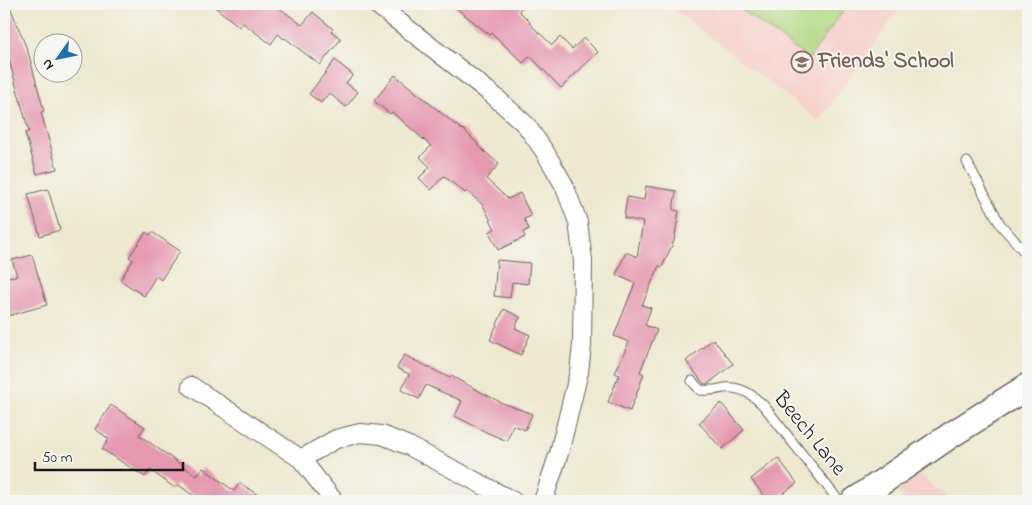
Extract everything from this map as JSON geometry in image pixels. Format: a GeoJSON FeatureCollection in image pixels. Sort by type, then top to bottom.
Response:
{"type":"FeatureCollection","features":[{"type":"Feature","properties":{"kind":"street"},"geometry":{"type":"LineString","coordinates":[[376,4],[493,95],[526,125],[545,152],[564,185],[578,222],[583,261],[582,345],[578,372],[563,436],[542,501]]}},
{"type":"Feature","properties":{"kind":"street"},"geometry":{"type":"LineString","coordinates":[[191,386],[301,459],[334,501]]}},
{"type":"Feature","properties":{"kind":"street"},"geometry":{"type":"LineString","coordinates":[[854,501],[951,435],[1028,386]]}},
{"type":"Feature","properties":{"kind":"street"},"geometry":{"type":"LineString","coordinates":[[301,459],[336,439],[360,433],[382,435],[409,446],[513,501]]}},
{"type":"Feature","properties":{"kind":"lane"},"geometry":{"type":"LineString","coordinates":[[967,162],[1000,224],[1028,256]]}},
{"type":"Feature","properties":{"kind":"lane","name":"Beech Lane"},"geometry":{"type":"LineString","coordinates":[[692,381],[700,390],[736,388],[746,391],[755,397],[839,501]]}},
{"type":"Feature","properties":{"kind":"shaded area","name":"Friends' School"},"geometry":{"type":"Polygon","coordinates":[[[667,4],[903,4],[819,121],[667,4]]]}},
{"type":"Feature","properties":{"kind":"shaded area"},"geometry":{"type":"Polygon","coordinates":[[[921,475],[951,501],[907,501],[897,491],[921,475]]]}},
{"type":"Feature","properties":{"kind":"green space"},"geometry":{"type":"Polygon","coordinates":[[[733,4],[848,4],[809,59],[733,4]]]}},
{"type":"Feature","properties":{"kind":"building"},"geometry":{"type":"Polygon","coordinates":[[[4,4],[9,4],[28,52],[32,67],[32,82],[36,82],[44,111],[41,112],[57,169],[37,174],[25,133],[29,132],[9,60],[4,62],[4,4]]]}},
{"type":"Feature","properties":{"kind":"building"},"geometry":{"type":"Polygon","coordinates":[[[211,4],[274,4],[302,25],[313,12],[333,29],[331,31],[341,39],[320,65],[278,34],[271,44],[243,23],[240,27],[211,4]]]}},
{"type":"Feature","properties":{"kind":"building"},"geometry":{"type":"Polygon","coordinates":[[[451,4],[525,4],[519,11],[552,45],[560,37],[572,49],[584,38],[598,52],[561,88],[530,56],[523,63],[492,33],[490,35],[451,4]]]}},
{"type":"Feature","properties":{"kind":"building"},"geometry":{"type":"Polygon","coordinates":[[[335,60],[353,75],[346,83],[358,92],[346,107],[329,93],[321,103],[309,94],[335,60]]]}},
{"type":"Feature","properties":{"kind":"building"},"geometry":{"type":"Polygon","coordinates":[[[395,75],[463,129],[477,145],[499,164],[486,179],[508,199],[520,193],[531,216],[524,219],[529,229],[523,232],[525,237],[498,250],[489,232],[495,229],[483,205],[467,191],[465,193],[444,176],[431,190],[419,178],[430,167],[420,157],[431,146],[392,112],[390,114],[374,101],[395,75]]]}},
{"type":"Feature","properties":{"kind":"building"},"geometry":{"type":"Polygon","coordinates":[[[646,186],[676,191],[673,210],[679,211],[674,241],[662,267],[659,266],[642,305],[651,308],[645,325],[657,330],[640,372],[644,374],[630,411],[608,402],[619,375],[615,373],[629,342],[614,336],[635,283],[616,275],[626,252],[637,257],[643,222],[624,218],[627,197],[644,200],[646,186]]]}},
{"type":"Feature","properties":{"kind":"building"},"geometry":{"type":"Polygon","coordinates":[[[48,189],[60,230],[40,236],[28,194],[48,189]]]}},
{"type":"Feature","properties":{"kind":"building"},"geometry":{"type":"Polygon","coordinates":[[[146,232],[150,235],[152,232],[180,251],[161,280],[156,276],[144,296],[120,280],[133,260],[129,257],[146,232]]]}},
{"type":"Feature","properties":{"kind":"building"},"geometry":{"type":"Polygon","coordinates":[[[32,255],[47,305],[4,317],[4,277],[17,276],[12,260],[32,255]]]}},
{"type":"Feature","properties":{"kind":"building"},"geometry":{"type":"Polygon","coordinates":[[[497,260],[530,263],[528,284],[512,282],[510,298],[494,296],[497,260]]]}},
{"type":"Feature","properties":{"kind":"building"},"geometry":{"type":"Polygon","coordinates":[[[504,309],[520,317],[515,328],[530,335],[521,355],[490,340],[504,309]]]}},
{"type":"Feature","properties":{"kind":"building"},"geometry":{"type":"Polygon","coordinates":[[[713,339],[733,364],[708,384],[704,384],[686,361],[713,339]]]}},
{"type":"Feature","properties":{"kind":"building"},"geometry":{"type":"Polygon","coordinates":[[[404,355],[450,378],[451,376],[500,402],[532,414],[525,430],[513,425],[507,441],[455,416],[462,401],[426,385],[419,399],[401,390],[409,374],[397,368],[404,355]]]}},
{"type":"Feature","properties":{"kind":"building"},"geometry":{"type":"Polygon","coordinates":[[[721,403],[744,430],[722,449],[699,423],[721,403]]]}},
{"type":"Feature","properties":{"kind":"building"},"geometry":{"type":"Polygon","coordinates":[[[111,405],[145,427],[139,435],[197,476],[203,468],[234,491],[240,483],[267,501],[201,501],[177,484],[175,488],[150,470],[145,477],[102,449],[109,439],[95,429],[111,405]]]}},
{"type":"Feature","properties":{"kind":"building"},"geometry":{"type":"Polygon","coordinates":[[[778,458],[797,483],[773,501],[768,501],[751,479],[778,458]]]}},
{"type":"Feature","properties":{"kind":"place","name":"Friends' School"},"geometry":{"type":"Point","coordinates":[802,62]}}]}
